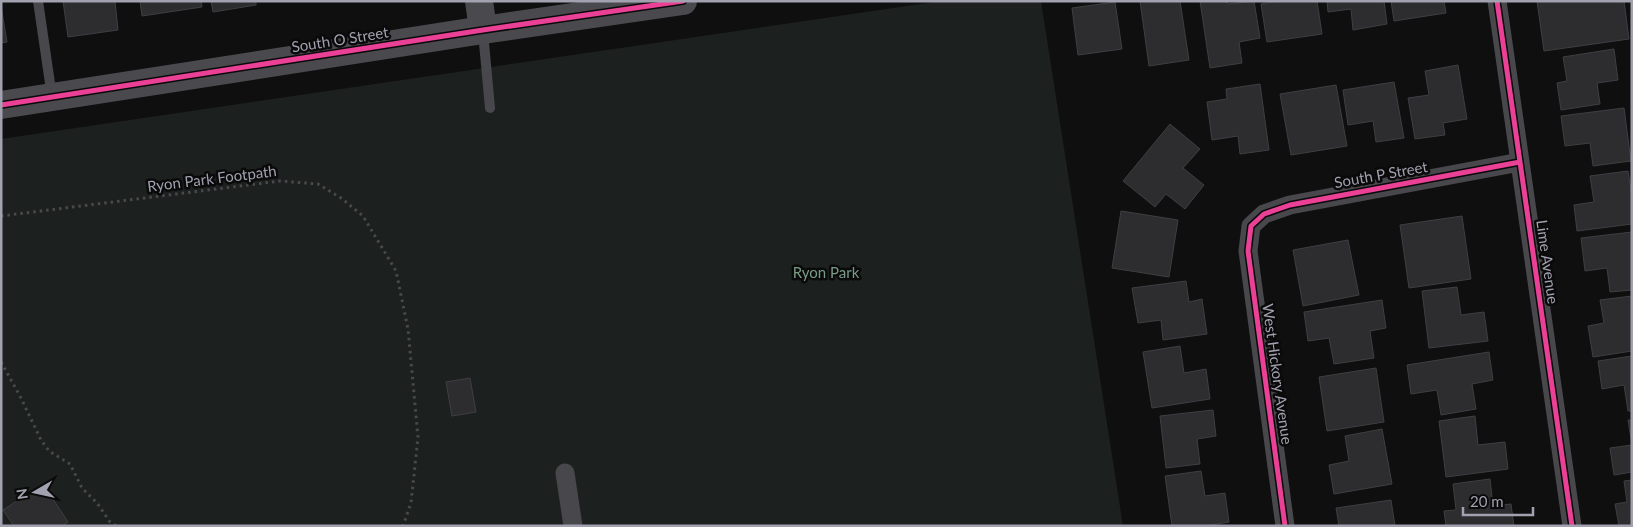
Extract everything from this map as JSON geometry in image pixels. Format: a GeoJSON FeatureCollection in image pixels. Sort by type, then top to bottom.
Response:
{"type":"FeatureCollection","features":[{"type":"Feature","properties":{"kind":"street"},"geometry":{"type":"LineString","coordinates":[[479,1],[483,30]]}},
{"type":"Feature","properties":{"kind":"street","name":"South O Street"},"geometry":{"type":"LineString","coordinates":[[1,105],[683,1]]}},
{"type":"Feature","properties":{"kind":"street","name":"Lime Avenue"},"geometry":{"type":"LineString","coordinates":[[1497,1],[1572,526]]}},
{"type":"Feature","properties":{"kind":"street","name":"South P Street"},"geometry":{"type":"LineString","coordinates":[[1252,226],[1264,214],[1290,205],[1520,162]]}},
{"type":"Feature","properties":{"kind":"street","name":"West Hickory Avenue"},"geometry":{"type":"LineString","coordinates":[[1252,226],[1248,251],[1285,526]]}},
{"type":"Feature","properties":{"kind":"street"},"geometry":{"type":"LineString","coordinates":[[565,473],[573,526]]}},
{"type":"Feature","properties":{"kind":"lane"},"geometry":{"type":"LineString","coordinates":[[38,1],[52,97]]}},
{"type":"Feature","properties":{"kind":"lane"},"geometry":{"type":"LineString","coordinates":[[483,30],[490,108]]}},
{"type":"Feature","properties":{"kind":"path"},"geometry":{"type":"LineString","coordinates":[[1,362],[41,440],[49,451],[70,464],[82,488],[97,503],[110,522],[116,526]]}},
{"type":"Feature","properties":{"kind":"green space","name":"Ryon Park"},"geometry":{"type":"Polygon","coordinates":[[[941,1],[1041,1],[1123,526],[1,526],[1,139],[941,1]]]}},
{"type":"Feature","properties":{"kind":"building"},"geometry":{"type":"Polygon","coordinates":[[[63,1],[115,1],[118,30],[68,37],[63,1]]]}},
{"type":"Feature","properties":{"kind":"building"},"geometry":{"type":"Polygon","coordinates":[[[140,1],[201,1],[202,7],[142,16],[140,1]]]}},
{"type":"Feature","properties":{"kind":"building"},"geometry":{"type":"Polygon","coordinates":[[[211,1],[256,1],[256,5],[213,12],[211,1]]]}},
{"type":"Feature","properties":{"kind":"building"},"geometry":{"type":"Polygon","coordinates":[[[1140,1],[1180,1],[1189,60],[1149,66],[1140,1]]]}},
{"type":"Feature","properties":{"kind":"building"},"geometry":{"type":"Polygon","coordinates":[[[1200,1],[1227,1],[1228,4],[1254,1],[1260,38],[1239,42],[1242,63],[1210,68],[1200,1]]]}},
{"type":"Feature","properties":{"kind":"building"},"geometry":{"type":"Polygon","coordinates":[[[1277,1],[1317,1],[1322,34],[1267,42],[1261,4],[1277,1]]]}},
{"type":"Feature","properties":{"kind":"building"},"geometry":{"type":"Polygon","coordinates":[[[1327,1],[1384,1],[1387,24],[1353,30],[1351,9],[1328,12],[1327,1]]]}},
{"type":"Feature","properties":{"kind":"building"},"geometry":{"type":"Polygon","coordinates":[[[1391,1],[1444,1],[1446,13],[1394,21],[1391,1]]]}},
{"type":"Feature","properties":{"kind":"building"},"geometry":{"type":"Polygon","coordinates":[[[1537,1],[1624,1],[1629,39],[1544,51],[1537,1]]]}},
{"type":"Feature","properties":{"kind":"building"},"geometry":{"type":"Polygon","coordinates":[[[1115,2],[1122,49],[1078,55],[1072,8],[1115,2]]]}},
{"type":"Feature","properties":{"kind":"building"},"geometry":{"type":"Polygon","coordinates":[[[1,6],[7,42],[1,43],[1,6]]]}},
{"type":"Feature","properties":{"kind":"building"},"geometry":{"type":"Polygon","coordinates":[[[1614,49],[1618,80],[1597,83],[1600,104],[1561,110],[1557,83],[1567,81],[1563,57],[1614,49]]]}},
{"type":"Feature","properties":{"kind":"building"},"geometry":{"type":"Polygon","coordinates":[[[1458,65],[1467,119],[1443,123],[1445,135],[1415,139],[1408,98],[1429,95],[1425,71],[1458,65]]]}},
{"type":"Feature","properties":{"kind":"building"},"geometry":{"type":"Polygon","coordinates":[[[1394,82],[1404,138],[1376,142],[1373,121],[1348,125],[1343,90],[1394,82]]]}},
{"type":"Feature","properties":{"kind":"building"},"geometry":{"type":"Polygon","coordinates":[[[1260,84],[1269,150],[1240,154],[1238,136],[1212,140],[1207,102],[1227,99],[1226,89],[1260,84]]]}},
{"type":"Feature","properties":{"kind":"building"},"geometry":{"type":"Polygon","coordinates":[[[1336,85],[1347,146],[1291,155],[1280,94],[1336,85]]]}},
{"type":"Feature","properties":{"kind":"building"},"geometry":{"type":"Polygon","coordinates":[[[1624,108],[1631,161],[1593,166],[1590,143],[1565,146],[1561,116],[1624,108]]]}},
{"type":"Feature","properties":{"kind":"building"},"geometry":{"type":"Polygon","coordinates":[[[1170,124],[1200,149],[1183,168],[1204,185],[1185,209],[1166,194],[1155,207],[1123,181],[1170,124]]]}},
{"type":"Feature","properties":{"kind":"building"},"geometry":{"type":"Polygon","coordinates":[[[1628,171],[1632,197],[1632,224],[1577,231],[1574,205],[1594,202],[1590,176],[1628,171]]]}},
{"type":"Feature","properties":{"kind":"building"},"geometry":{"type":"Polygon","coordinates":[[[1121,211],[1178,220],[1169,277],[1112,268],[1121,211]]]}},
{"type":"Feature","properties":{"kind":"building"},"geometry":{"type":"Polygon","coordinates":[[[1462,216],[1471,279],[1409,288],[1400,225],[1462,216]]]}},
{"type":"Feature","properties":{"kind":"building"},"geometry":{"type":"Polygon","coordinates":[[[1632,232],[1632,290],[1610,292],[1607,268],[1585,271],[1581,238],[1632,232]]]}},
{"type":"Feature","properties":{"kind":"building"},"geometry":{"type":"Polygon","coordinates":[[[1348,240],[1359,295],[1303,306],[1293,250],[1348,240]]]}},
{"type":"Feature","properties":{"kind":"building"},"geometry":{"type":"Polygon","coordinates":[[[1186,281],[1189,302],[1202,299],[1207,334],[1163,340],[1161,320],[1138,323],[1132,288],[1186,281]]]}},
{"type":"Feature","properties":{"kind":"building"},"geometry":{"type":"Polygon","coordinates":[[[1457,287],[1461,315],[1484,312],[1488,341],[1429,348],[1422,291],[1457,287]]]}},
{"type":"Feature","properties":{"kind":"building"},"geometry":{"type":"Polygon","coordinates":[[[1632,296],[1632,351],[1593,357],[1588,326],[1604,323],[1600,300],[1632,296]]]}},
{"type":"Feature","properties":{"kind":"building"},"geometry":{"type":"Polygon","coordinates":[[[1382,300],[1386,328],[1370,331],[1374,358],[1334,364],[1329,338],[1308,341],[1304,312],[1382,300]]]}},
{"type":"Feature","properties":{"kind":"building"},"geometry":{"type":"Polygon","coordinates":[[[1180,346],[1184,373],[1206,369],[1210,399],[1152,408],[1143,352],[1180,346]]]}},
{"type":"Feature","properties":{"kind":"building"},"geometry":{"type":"Polygon","coordinates":[[[1489,352],[1493,380],[1472,384],[1476,409],[1441,415],[1437,390],[1411,394],[1407,365],[1489,352]]]}},
{"type":"Feature","properties":{"kind":"building"},"geometry":{"type":"Polygon","coordinates":[[[1632,356],[1632,411],[1628,411],[1624,385],[1602,389],[1598,361],[1632,356]]]}},
{"type":"Feature","properties":{"kind":"building"},"geometry":{"type":"Polygon","coordinates":[[[1376,368],[1384,422],[1327,431],[1319,377],[1376,368]]]}},
{"type":"Feature","properties":{"kind":"building"},"geometry":{"type":"Polygon","coordinates":[[[470,378],[476,412],[452,416],[446,382],[470,378]]]}},
{"type":"Feature","properties":{"kind":"building"},"geometry":{"type":"Polygon","coordinates":[[[1213,410],[1216,436],[1197,439],[1200,464],[1166,468],[1160,416],[1213,410]]]}},
{"type":"Feature","properties":{"kind":"building"},"geometry":{"type":"Polygon","coordinates":[[[1475,416],[1478,445],[1505,442],[1508,469],[1446,477],[1439,421],[1475,416]]]}},
{"type":"Feature","properties":{"kind":"building"},"geometry":{"type":"Polygon","coordinates":[[[1628,420],[1632,420],[1632,445],[1628,420]]]}},
{"type":"Feature","properties":{"kind":"building"},"geometry":{"type":"Polygon","coordinates":[[[1382,429],[1392,484],[1334,494],[1329,465],[1349,461],[1345,436],[1382,429]]]}},
{"type":"Feature","properties":{"kind":"building"},"geometry":{"type":"Polygon","coordinates":[[[1632,445],[1632,472],[1614,475],[1610,448],[1632,445]]]}},
{"type":"Feature","properties":{"kind":"building"},"geometry":{"type":"Polygon","coordinates":[[[1201,471],[1205,496],[1225,493],[1229,522],[1205,526],[1172,526],[1165,476],[1201,471]]]}},
{"type":"Feature","properties":{"kind":"building"},"geometry":{"type":"Polygon","coordinates":[[[1490,479],[1493,506],[1511,504],[1514,526],[1446,526],[1444,511],[1456,510],[1453,484],[1490,479]]]}},
{"type":"Feature","properties":{"kind":"building"},"geometry":{"type":"Polygon","coordinates":[[[1632,480],[1632,526],[1619,526],[1615,504],[1627,502],[1624,481],[1632,480]]]}},
{"type":"Feature","properties":{"kind":"building"},"geometry":{"type":"Polygon","coordinates":[[[43,484],[68,522],[62,526],[14,526],[3,510],[43,484]]]}},
{"type":"Feature","properties":{"kind":"building"},"geometry":{"type":"Polygon","coordinates":[[[1391,500],[1395,526],[1339,526],[1336,508],[1391,500]]]}},
{"type":"Feature","properties":{"kind":"cycle path"},"geometry":{"type":"LineString","coordinates":[[1,105],[683,1]]}},
{"type":"Feature","properties":{"kind":"cycle path"},"geometry":{"type":"LineString","coordinates":[[1497,1],[1572,526]]}},
{"type":"Feature","properties":{"kind":"cycle path"},"geometry":{"type":"LineString","coordinates":[[1285,526],[1248,251],[1251,226],[1264,214],[1290,205],[1520,162]]}}]}
